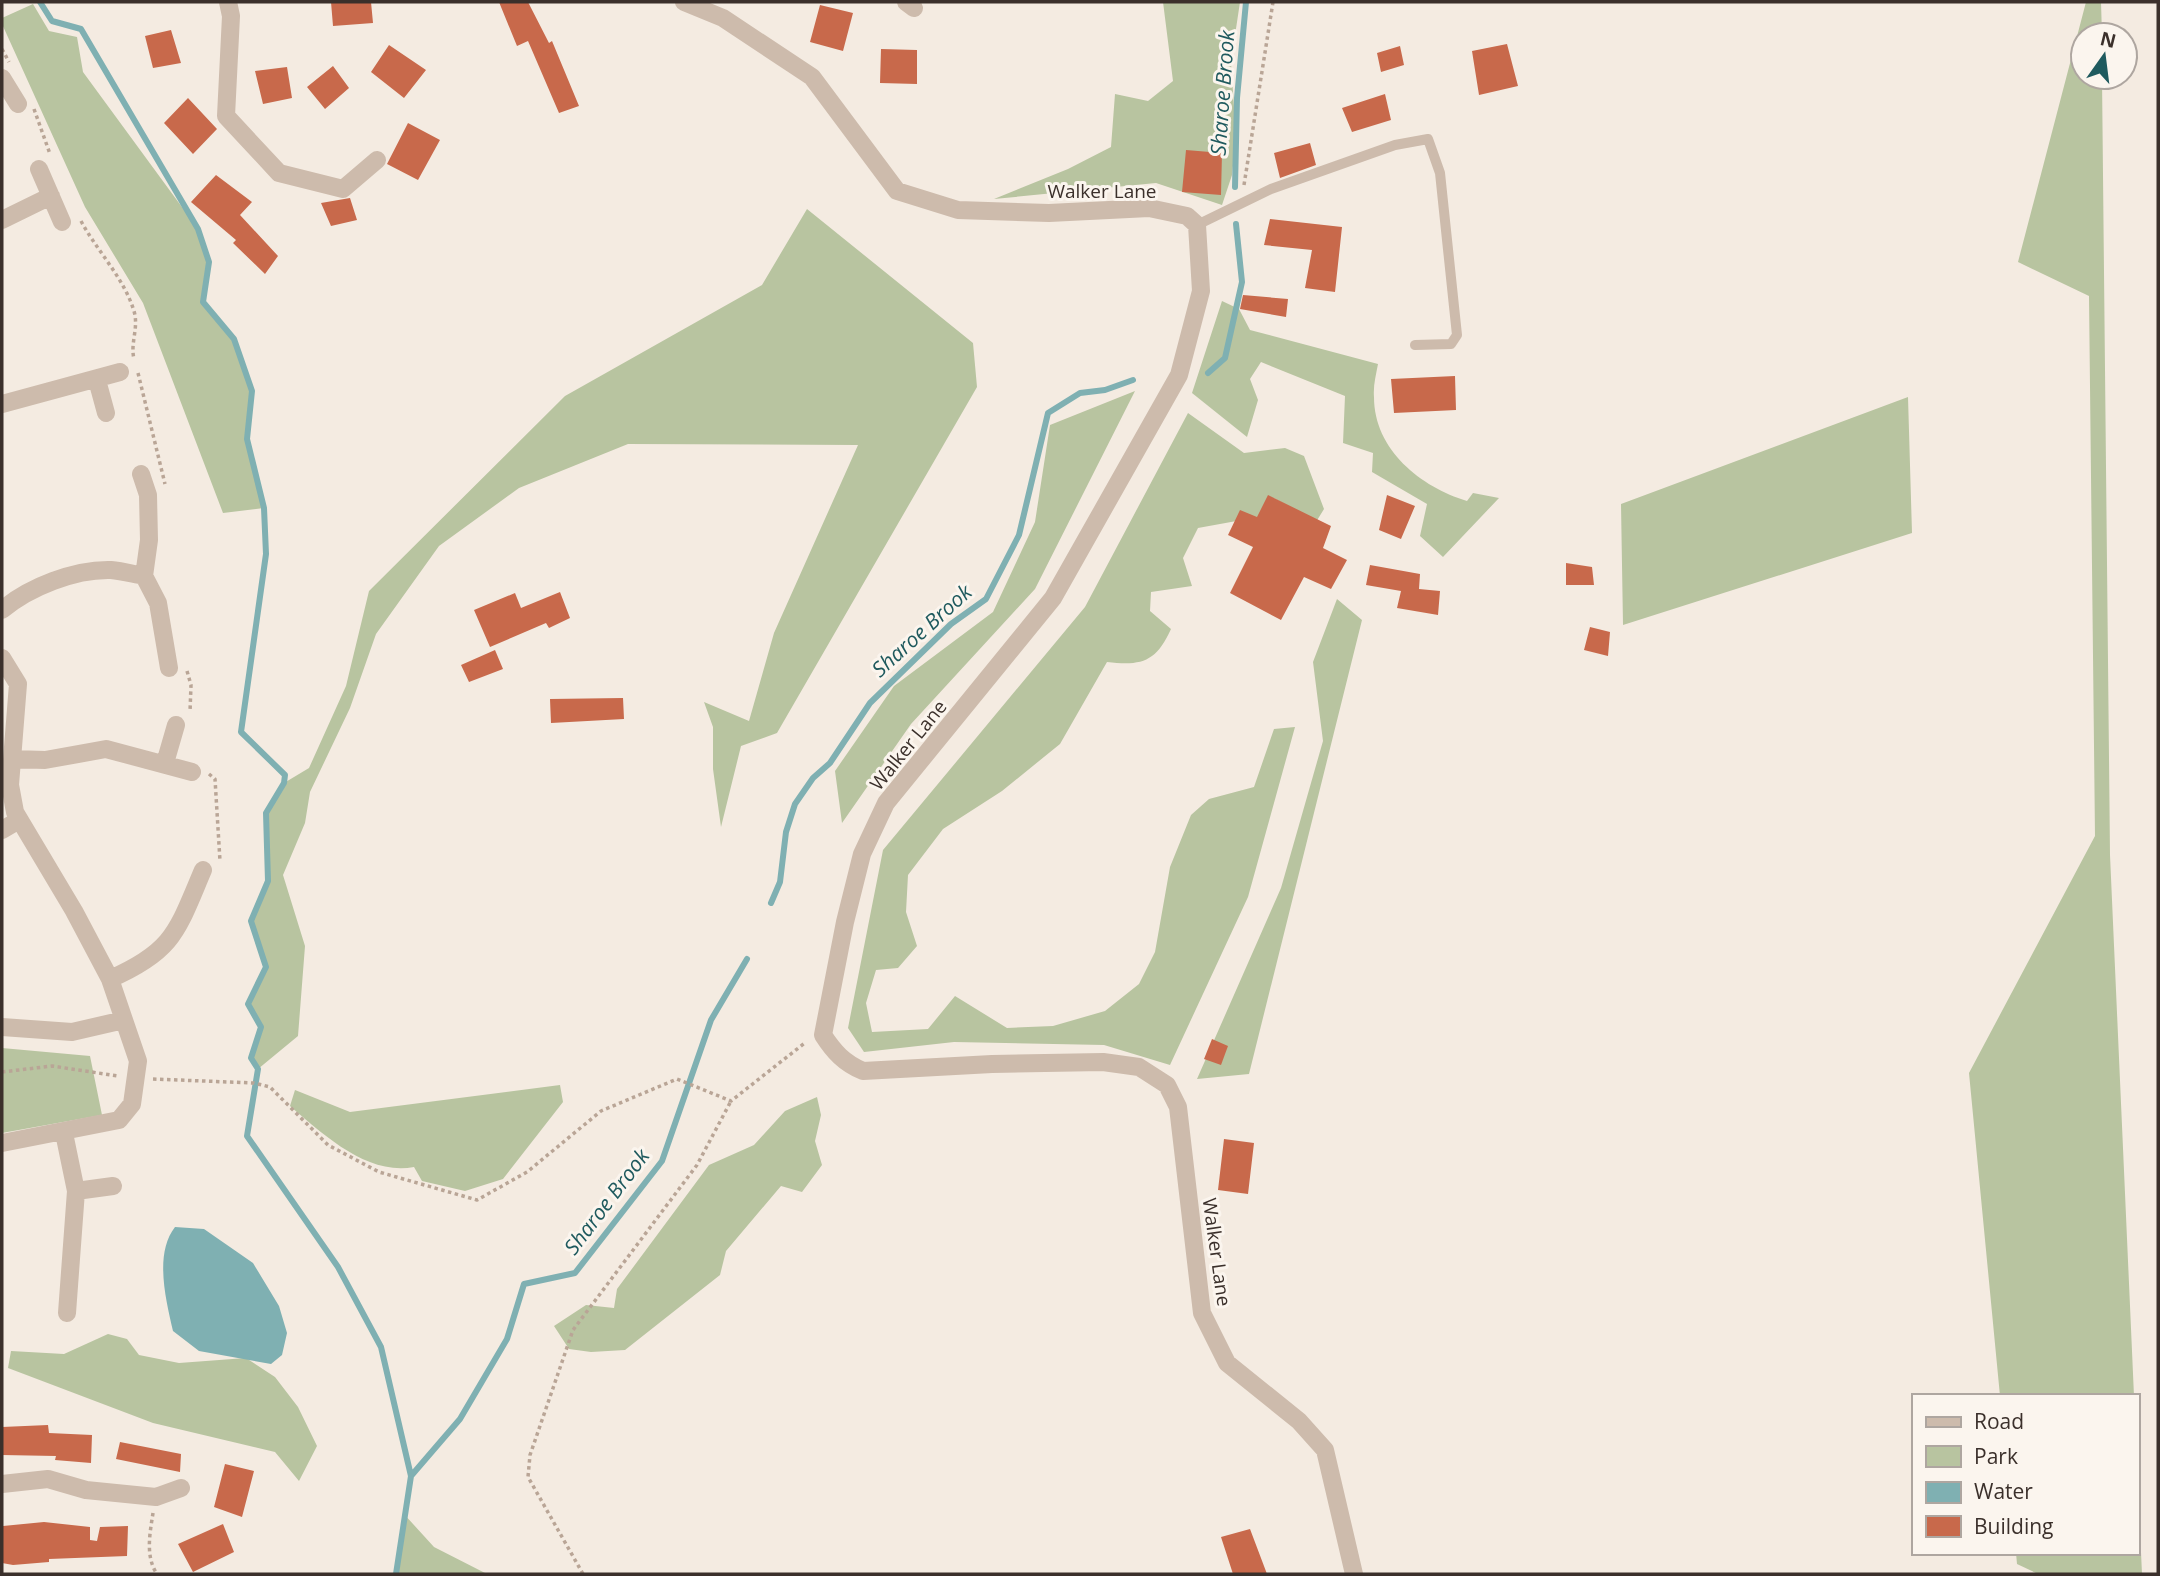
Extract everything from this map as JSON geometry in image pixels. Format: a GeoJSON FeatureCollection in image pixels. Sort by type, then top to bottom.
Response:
{"type":"FeatureCollection","features":[{"type":"Feature","properties":{"kind":"street"},"geometry":{"type":"LineString","coordinates":[[228,2],[231,16],[226,116],[279,173],[343,189],[377,160]]}},
{"type":"Feature","properties":{"kind":"street","name":"Walker Lane"},"geometry":{"type":"LineString","coordinates":[[684,2],[723,18],[812,77],[897,191],[957,210],[1049,213],[1149,208],[1187,216],[1197,225],[1201,291],[1179,375],[1053,597],[886,803],[862,854],[845,922],[823,1035],[834,1053],[863,1072],[992,1064],[1103,1062],[1139,1067],[1167,1085],[1178,1107],[1202,1313],[1227,1363],[1299,1421],[1325,1450],[1354,1574]]}},
{"type":"Feature","properties":{"kind":"street"},"geometry":{"type":"LineString","coordinates":[[2,78],[18,104]]}},
{"type":"Feature","properties":{"kind":"street"},"geometry":{"type":"LineString","coordinates":[[39,169],[62,222]]}},
{"type":"Feature","properties":{"kind":"street"},"geometry":{"type":"LineString","coordinates":[[2,220],[51,196]]}},
{"type":"Feature","properties":{"kind":"street"},"geometry":{"type":"LineString","coordinates":[[2,404],[120,372]]}},
{"type":"Feature","properties":{"kind":"street"},"geometry":{"type":"LineString","coordinates":[[97,380],[106,413]]}},
{"type":"Feature","properties":{"kind":"street"},"geometry":{"type":"LineString","coordinates":[[141,474],[148,495],[149,540],[144,576],[158,603],[169,668]]}},
{"type":"Feature","properties":{"kind":"street"},"geometry":{"type":"LineString","coordinates":[[2,610],[13,600],[60,579],[110,570],[144,576]]}},
{"type":"Feature","properties":{"kind":"street"},"geometry":{"type":"LineString","coordinates":[[2,658],[18,684],[10,785],[19,820],[74,911],[110,979],[138,1061],[132,1104],[119,1120],[64,1133],[2,1143]]}},
{"type":"Feature","properties":{"kind":"street"},"geometry":{"type":"LineString","coordinates":[[165,764],[176,725]]}},
{"type":"Feature","properties":{"kind":"street"},"geometry":{"type":"LineString","coordinates":[[12,759],[45,760],[106,749],[192,772]]}},
{"type":"Feature","properties":{"kind":"street"},"geometry":{"type":"LineString","coordinates":[[2,830],[19,820]]}},
{"type":"Feature","properties":{"kind":"street"},"geometry":{"type":"LineString","coordinates":[[110,979],[145,963],[164,948],[183,917],[203,870]]}},
{"type":"Feature","properties":{"kind":"street"},"geometry":{"type":"LineString","coordinates":[[2,1027],[72,1032],[96,1029],[124,1020]]}},
{"type":"Feature","properties":{"kind":"street"},"geometry":{"type":"LineString","coordinates":[[64,1133],[76,1191],[67,1313]]}},
{"type":"Feature","properties":{"kind":"street"},"geometry":{"type":"LineString","coordinates":[[76,1191],[113,1186]]}},
{"type":"Feature","properties":{"kind":"street"},"geometry":{"type":"LineString","coordinates":[[2,1484],[48,1479],[86,1490],[156,1497],[181,1489]]}},
{"type":"Feature","properties":{"kind":"lane"},"geometry":{"type":"LineString","coordinates":[[1197,225],[1271,189],[1415,139],[1428,139],[1440,173],[1457,335],[1451,344],[1415,345]]}},
{"type":"Feature","properties":{"kind":"path"},"geometry":{"type":"LineString","coordinates":[[1241,205],[1273,2]]}},
{"type":"Feature","properties":{"kind":"path"},"geometry":{"type":"LineString","coordinates":[[583,1574],[528,1477],[530,1455],[573,1330],[697,1165],[731,1101],[805,1043],[823,1035]]}},
{"type":"Feature","properties":{"kind":"path"},"geometry":{"type":"LineString","coordinates":[[257,1084],[270,1087],[328,1145],[379,1172],[477,1200],[527,1172],[601,1111],[677,1079],[731,1101]]}},
{"type":"Feature","properties":{"kind":"path"},"geometry":{"type":"LineString","coordinates":[[156,1497],[149,1536],[151,1566],[157,1574]]}},
{"type":"Feature","properties":{"kind":"green space"},"geometry":{"type":"Polygon","coordinates":[[[1163,2],[1240,2],[1231,62],[1236,137],[1232,175],[1222,205],[1156,183],[994,199],[1068,169],[1111,147],[1115,94],[1148,101],[1173,81],[1163,2]]]}},
{"type":"Feature","properties":{"kind":"green space"},"geometry":{"type":"Polygon","coordinates":[[[2086,2],[2101,2],[2102,21],[2081,21],[2086,2]]]}},
{"type":"Feature","properties":{"kind":"green space"},"geometry":{"type":"Polygon","coordinates":[[[33,4],[49,31],[77,37],[83,72],[198,229],[209,262],[203,302],[234,339],[252,391],[247,439],[264,508],[223,513],[143,303],[85,207],[2,24],[2,18],[33,4]]]}},
{"type":"Feature","properties":{"kind":"green space"},"geometry":{"type":"Polygon","coordinates":[[[2069,67],[2069,91],[2102,91],[2110,855],[2134,1394],[2000,1394],[1969,1073],[2095,836],[2089,296],[2018,262],[2069,67]]]}},
{"type":"Feature","properties":{"kind":"green space"},"geometry":{"type":"Polygon","coordinates":[[[807,209],[973,343],[977,387],[777,733],[741,746],[721,827],[713,769],[713,727],[704,702],[749,721],[774,633],[858,445],[628,444],[519,488],[439,546],[376,634],[350,708],[310,792],[305,823],[283,875],[305,946],[298,1036],[258,1069],[251,1058],[261,1027],[248,1004],[266,967],[251,921],[268,881],[266,813],[284,783],[309,768],[346,686],[369,591],[565,396],[762,285],[807,209]]]}},
{"type":"Feature","properties":{"kind":"green space"},"geometry":{"type":"Polygon","coordinates":[[[1222,301],[1239,309],[1250,330],[1378,364],[1374,389],[1376,416],[1391,450],[1403,464],[1417,476],[1450,495],[1467,501],[1473,493],[1499,498],[1443,557],[1420,536],[1427,504],[1372,472],[1373,453],[1343,443],[1345,396],[1261,362],[1250,379],[1258,400],[1247,437],[1192,393],[1222,301]]]}},
{"type":"Feature","properties":{"kind":"green space"},"geometry":{"type":"Polygon","coordinates":[[[1135,391],[1035,589],[911,724],[842,823],[835,771],[894,686],[993,612],[1035,522],[1050,425],[1135,391]]]}},
{"type":"Feature","properties":{"kind":"green space"},"geometry":{"type":"Polygon","coordinates":[[[1908,397],[1912,533],[1623,625],[1621,504],[1908,397]]]}},
{"type":"Feature","properties":{"kind":"green space"},"geometry":{"type":"Polygon","coordinates":[[[1188,413],[1244,453],[1285,448],[1304,456],[1324,509],[1316,522],[1274,498],[1264,516],[1198,528],[1183,558],[1192,586],[1151,592],[1150,611],[1171,629],[1160,649],[1139,662],[1107,662],[1060,744],[1002,791],[943,829],[908,875],[906,912],[917,946],[898,968],[876,970],[866,1003],[872,1032],[928,1029],[955,996],[1007,1028],[1053,1026],[1105,1011],[1139,984],[1155,952],[1170,867],[1191,815],[1209,799],[1254,787],[1274,729],[1295,727],[1248,897],[1170,1065],[1104,1045],[954,1042],[864,1052],[848,1028],[883,850],[1085,607],[1188,413]]]}},
{"type":"Feature","properties":{"kind":"green space"},"geometry":{"type":"Polygon","coordinates":[[[1337,599],[1362,620],[1249,1074],[1197,1079],[1281,888],[1323,741],[1313,662],[1337,599]]]}},
{"type":"Feature","properties":{"kind":"green space"},"geometry":{"type":"Polygon","coordinates":[[[2,1048],[90,1056],[102,1115],[2,1133],[2,1048]]]}},
{"type":"Feature","properties":{"kind":"green space"},"geometry":{"type":"Polygon","coordinates":[[[560,1085],[563,1102],[503,1179],[465,1191],[422,1181],[414,1167],[397,1168],[363,1159],[331,1140],[290,1106],[295,1090],[350,1112],[560,1085]]]}},
{"type":"Feature","properties":{"kind":"green space"},"geometry":{"type":"Polygon","coordinates":[[[817,1097],[821,1115],[815,1141],[822,1165],[802,1192],[781,1186],[726,1251],[720,1275],[625,1350],[591,1352],[569,1349],[554,1326],[586,1305],[614,1308],[617,1289],[709,1165],[754,1145],[785,1111],[817,1097]]]}},
{"type":"Feature","properties":{"kind":"green space"},"geometry":{"type":"Polygon","coordinates":[[[108,1334],[127,1339],[139,1355],[179,1363],[246,1358],[275,1377],[298,1407],[317,1446],[299,1481],[275,1452],[153,1423],[8,1368],[11,1351],[64,1354],[108,1334]]]}},
{"type":"Feature","properties":{"kind":"green space"},"geometry":{"type":"Polygon","coordinates":[[[2139,1509],[2142,1574],[2038,1574],[2017,1564],[2016,1555],[2139,1555],[2139,1509]]]}},
{"type":"Feature","properties":{"kind":"green space"},"geometry":{"type":"Polygon","coordinates":[[[403,1513],[434,1547],[487,1574],[397,1574],[403,1513]]]}},
{"type":"Feature","properties":{"kind":"water"},"geometry":{"type":"Polygon","coordinates":[[[175,1227],[204,1229],[253,1263],[279,1306],[287,1333],[282,1355],[271,1364],[199,1351],[173,1331],[165,1292],[163,1264],[165,1250],[175,1227]]]}},
{"type":"Feature","properties":{"kind":"building"},"geometry":{"type":"Polygon","coordinates":[[[331,2],[371,2],[373,23],[333,26],[331,2]]]}},
{"type":"Feature","properties":{"kind":"building"},"geometry":{"type":"Polygon","coordinates":[[[499,2],[528,2],[549,43],[552,41],[579,106],[559,113],[528,41],[517,46],[499,2]]]}},
{"type":"Feature","properties":{"kind":"building"},"geometry":{"type":"Polygon","coordinates":[[[820,5],[853,13],[843,51],[810,42],[820,5]]]}},
{"type":"Feature","properties":{"kind":"building"},"geometry":{"type":"Polygon","coordinates":[[[171,30],[181,63],[153,68],[145,36],[171,30]]]}},
{"type":"Feature","properties":{"kind":"building"},"geometry":{"type":"Polygon","coordinates":[[[1507,44],[1518,86],[1479,95],[1472,51],[1507,44]]]}},
{"type":"Feature","properties":{"kind":"building"},"geometry":{"type":"Polygon","coordinates":[[[389,45],[426,70],[404,98],[371,72],[389,45]]]}},
{"type":"Feature","properties":{"kind":"building"},"geometry":{"type":"Polygon","coordinates":[[[1400,46],[1404,65],[1381,72],[1377,53],[1400,46]]]}},
{"type":"Feature","properties":{"kind":"building"},"geometry":{"type":"Polygon","coordinates":[[[881,49],[917,50],[917,84],[880,83],[881,49]]]}},
{"type":"Feature","properties":{"kind":"building"},"geometry":{"type":"Polygon","coordinates":[[[333,66],[349,88],[325,109],[307,87],[333,66]]]}},
{"type":"Feature","properties":{"kind":"building"},"geometry":{"type":"Polygon","coordinates":[[[287,67],[292,98],[263,104],[255,71],[287,67]]]}},
{"type":"Feature","properties":{"kind":"building"},"geometry":{"type":"Polygon","coordinates":[[[1385,94],[1391,120],[1352,132],[1342,108],[1385,94]]]}},
{"type":"Feature","properties":{"kind":"building"},"geometry":{"type":"Polygon","coordinates":[[[188,98],[217,129],[193,154],[164,123],[188,98]]]}},
{"type":"Feature","properties":{"kind":"building"},"geometry":{"type":"Polygon","coordinates":[[[408,123],[440,140],[418,180],[387,164],[408,123]]]}},
{"type":"Feature","properties":{"kind":"building"},"geometry":{"type":"Polygon","coordinates":[[[1310,143],[1316,165],[1280,178],[1274,153],[1310,143]]]}},
{"type":"Feature","properties":{"kind":"building"},"geometry":{"type":"Polygon","coordinates":[[[1186,150],[1222,153],[1221,195],[1182,192],[1186,150]]]}},
{"type":"Feature","properties":{"kind":"building"},"geometry":{"type":"Polygon","coordinates":[[[216,175],[252,202],[240,215],[278,256],[265,274],[233,243],[236,240],[191,202],[216,175]]]}},
{"type":"Feature","properties":{"kind":"building"},"geometry":{"type":"Polygon","coordinates":[[[350,198],[357,220],[331,226],[321,203],[350,198]]]}},
{"type":"Feature","properties":{"kind":"building"},"geometry":{"type":"Polygon","coordinates":[[[1270,219],[1342,227],[1335,292],[1305,288],[1312,250],[1264,245],[1270,219]]]}},
{"type":"Feature","properties":{"kind":"building"},"geometry":{"type":"Polygon","coordinates":[[[1243,295],[1288,299],[1286,317],[1240,309],[1243,295]]]}},
{"type":"Feature","properties":{"kind":"building"},"geometry":{"type":"Polygon","coordinates":[[[1455,376],[1456,410],[1394,413],[1391,379],[1455,376]]]}},
{"type":"Feature","properties":{"kind":"building"},"geometry":{"type":"Polygon","coordinates":[[[1268,495],[1331,526],[1323,548],[1347,560],[1331,589],[1304,577],[1281,620],[1230,593],[1253,547],[1228,535],[1240,510],[1257,517],[1268,495]]]}},
{"type":"Feature","properties":{"kind":"building"},"geometry":{"type":"Polygon","coordinates":[[[1387,495],[1415,506],[1401,539],[1379,530],[1387,495]]]}},
{"type":"Feature","properties":{"kind":"building"},"geometry":{"type":"Polygon","coordinates":[[[1566,563],[1592,567],[1594,585],[1566,585],[1566,563]]]}},
{"type":"Feature","properties":{"kind":"building"},"geometry":{"type":"Polygon","coordinates":[[[1370,565],[1420,574],[1419,589],[1440,591],[1438,615],[1397,608],[1401,591],[1366,585],[1370,565]]]}},
{"type":"Feature","properties":{"kind":"building"},"geometry":{"type":"Polygon","coordinates":[[[560,592],[570,618],[549,628],[546,623],[490,647],[474,610],[515,593],[521,608],[560,592]]]}},
{"type":"Feature","properties":{"kind":"building"},"geometry":{"type":"Polygon","coordinates":[[[1590,627],[1610,632],[1608,656],[1584,650],[1590,627]]]}},
{"type":"Feature","properties":{"kind":"building"},"geometry":{"type":"Polygon","coordinates":[[[495,650],[503,669],[469,682],[461,665],[495,650]]]}},
{"type":"Feature","properties":{"kind":"building"},"geometry":{"type":"Polygon","coordinates":[[[623,698],[624,719],[551,723],[550,699],[623,698]]]}},
{"type":"Feature","properties":{"kind":"building"},"geometry":{"type":"Polygon","coordinates":[[[1212,1039],[1228,1046],[1221,1065],[1204,1059],[1212,1039]]]}},
{"type":"Feature","properties":{"kind":"building"},"geometry":{"type":"Polygon","coordinates":[[[1224,1139],[1254,1143],[1248,1194],[1218,1190],[1224,1139]]]}},
{"type":"Feature","properties":{"kind":"building"},"geometry":{"type":"Polygon","coordinates":[[[48,1425],[49,1433],[92,1435],[91,1463],[55,1460],[56,1456],[2,1455],[2,1427],[48,1425]]]}},
{"type":"Feature","properties":{"kind":"building"},"geometry":{"type":"Polygon","coordinates":[[[120,1442],[181,1454],[180,1472],[116,1459],[120,1442]]]}},
{"type":"Feature","properties":{"kind":"building"},"geometry":{"type":"Polygon","coordinates":[[[225,1464],[254,1471],[242,1517],[214,1507],[225,1464]]]}},
{"type":"Feature","properties":{"kind":"building"},"geometry":{"type":"Polygon","coordinates":[[[44,1522],[90,1527],[90,1540],[97,1541],[100,1527],[128,1526],[127,1556],[49,1559],[49,1562],[13,1565],[2,1563],[3,1526],[44,1522]]]}},
{"type":"Feature","properties":{"kind":"building"},"geometry":{"type":"Polygon","coordinates":[[[223,1524],[234,1552],[193,1572],[178,1544],[223,1524]]]}},
{"type":"Feature","properties":{"kind":"building"},"geometry":{"type":"Polygon","coordinates":[[[1250,1529],[1267,1574],[1233,1574],[1221,1537],[1250,1529]]]}},
{"type":"Feature","properties":{"kind":"waterway"},"geometry":{"type":"LineString","coordinates":[[40,2],[52,21],[81,29],[198,229],[209,262],[203,302],[234,339],[252,391],[247,439],[264,508],[266,554],[241,732],[285,775],[284,783],[266,813],[268,881],[251,921],[266,967],[248,1004],[261,1027],[251,1058],[258,1069],[247,1136],[338,1267],[381,1347],[411,1476]]}},
{"type":"Feature","properties":{"kind":"waterway","name":"Sharoe Brook"},"geometry":{"type":"LineString","coordinates":[[1235,187],[1237,98],[1246,2]]}},
{"type":"Feature","properties":{"kind":"waterway","name":"Sharoe Brook"},"geometry":{"type":"LineString","coordinates":[[1208,373],[1225,358],[1242,282],[1236,224]]}},
{"type":"Feature","properties":{"kind":"waterway","name":"Sharoe Brook"},"geometry":{"type":"LineString","coordinates":[[771,903],[780,882],[786,832],[795,804],[813,778],[830,763],[870,703],[951,624],[986,599],[1019,535],[1048,413],[1080,393],[1105,390],[1133,380]]}},
{"type":"Feature","properties":{"kind":"waterway","name":"Sharoe Brook"},"geometry":{"type":"LineString","coordinates":[[396,1574],[411,1476],[460,1419],[507,1339],[524,1284],[575,1273],[662,1161],[711,1020],[747,959]]}}]}
